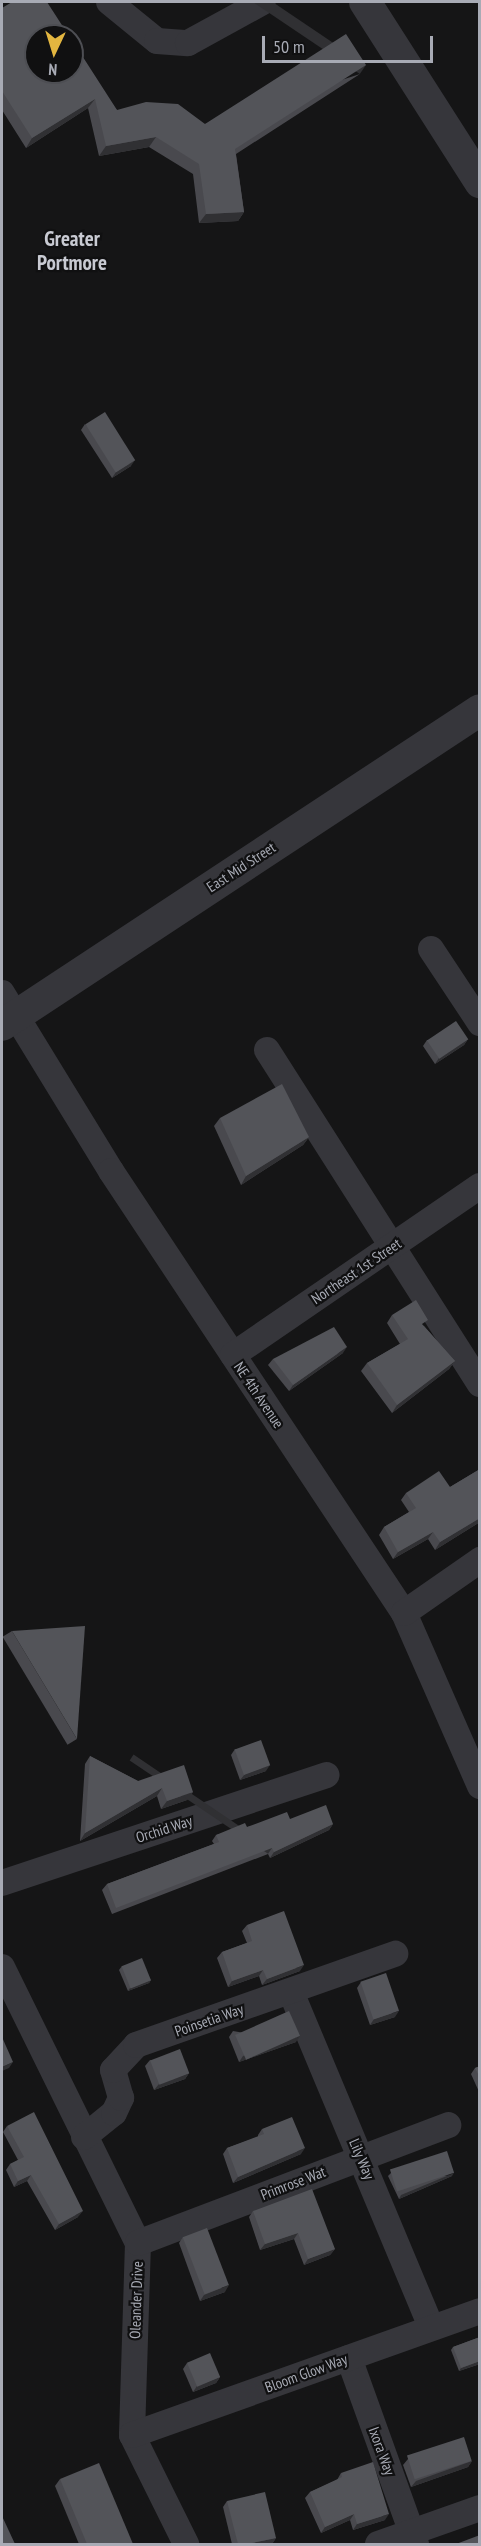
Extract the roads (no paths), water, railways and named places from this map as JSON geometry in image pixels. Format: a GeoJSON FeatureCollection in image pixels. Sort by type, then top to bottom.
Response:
{"type":"FeatureCollection","features":[{"type":"Feature","properties":{"kind":"street"},"geometry":{"type":"LineString","coordinates":[[110,2],[157,41],[188,43],[263,2]]}},
{"type":"Feature","properties":{"kind":"street"},"geometry":{"type":"LineString","coordinates":[[365,2],[480,182]]}},
{"type":"Feature","properties":{"kind":"street","name":"East Mid Street"},"geometry":{"type":"LineString","coordinates":[[6,1011],[480,710]]}},
{"type":"Feature","properties":{"kind":"street"},"geometry":{"type":"LineString","coordinates":[[430,949],[480,1023]]}},
{"type":"Feature","properties":{"kind":"street","name":"NE 4th Avenue"},"geometry":{"type":"LineString","coordinates":[[6,1011],[404,1612],[480,1786]]}},
{"type":"Feature","properties":{"kind":"street"},"geometry":{"type":"LineString","coordinates":[[267,1050],[480,1384]]}},
{"type":"Feature","properties":{"kind":"street","name":"Northeast 1st Street"},"geometry":{"type":"LineString","coordinates":[[233,1355],[480,1186]]}},
{"type":"Feature","properties":{"kind":"street"},"geometry":{"type":"LineString","coordinates":[[404,1612],[480,1560]]}},
{"type":"Feature","properties":{"kind":"street","name":"Orchid Way"},"geometry":{"type":"LineString","coordinates":[[2,1882],[327,1775]]}},
{"type":"Feature","properties":{"kind":"street","name":"Poinsetia Way"},"geometry":{"type":"LineString","coordinates":[[84,2137],[114,2113],[121,2098],[113,2070],[136,2045],[395,1954]]}},
{"type":"Feature","properties":{"kind":"street","name":"Oleander Drive"},"geometry":{"type":"LineString","coordinates":[[2,1967],[138,2243],[132,2435],[186,2544]]}},
{"type":"Feature","properties":{"kind":"street","name":"Lily Way"},"geometry":{"type":"LineString","coordinates":[[291,1992],[431,2326]]}},
{"type":"Feature","properties":{"kind":"street","name":"Primrose Wat"},"geometry":{"type":"LineString","coordinates":[[138,2243],[448,2125]]}},
{"type":"Feature","properties":{"kind":"street","name":"Bloom Glow Way"},"geometry":{"type":"LineString","coordinates":[[132,2435],[349,2358],[431,2326],[480,2311]]}},
{"type":"Feature","properties":{"kind":"street","name":"Ixora Way"},"geometry":{"type":"LineString","coordinates":[[349,2358],[414,2538]]}},
{"type":"Feature","properties":{"kind":"street"},"geometry":{"type":"LineString","coordinates":[[378,2544],[414,2538],[480,2508]]}},
{"type":"Feature","properties":{"kind":"district","name":"Greater Portmore"},"geometry":{"type":"Point","coordinates":[72,251]}}]}
